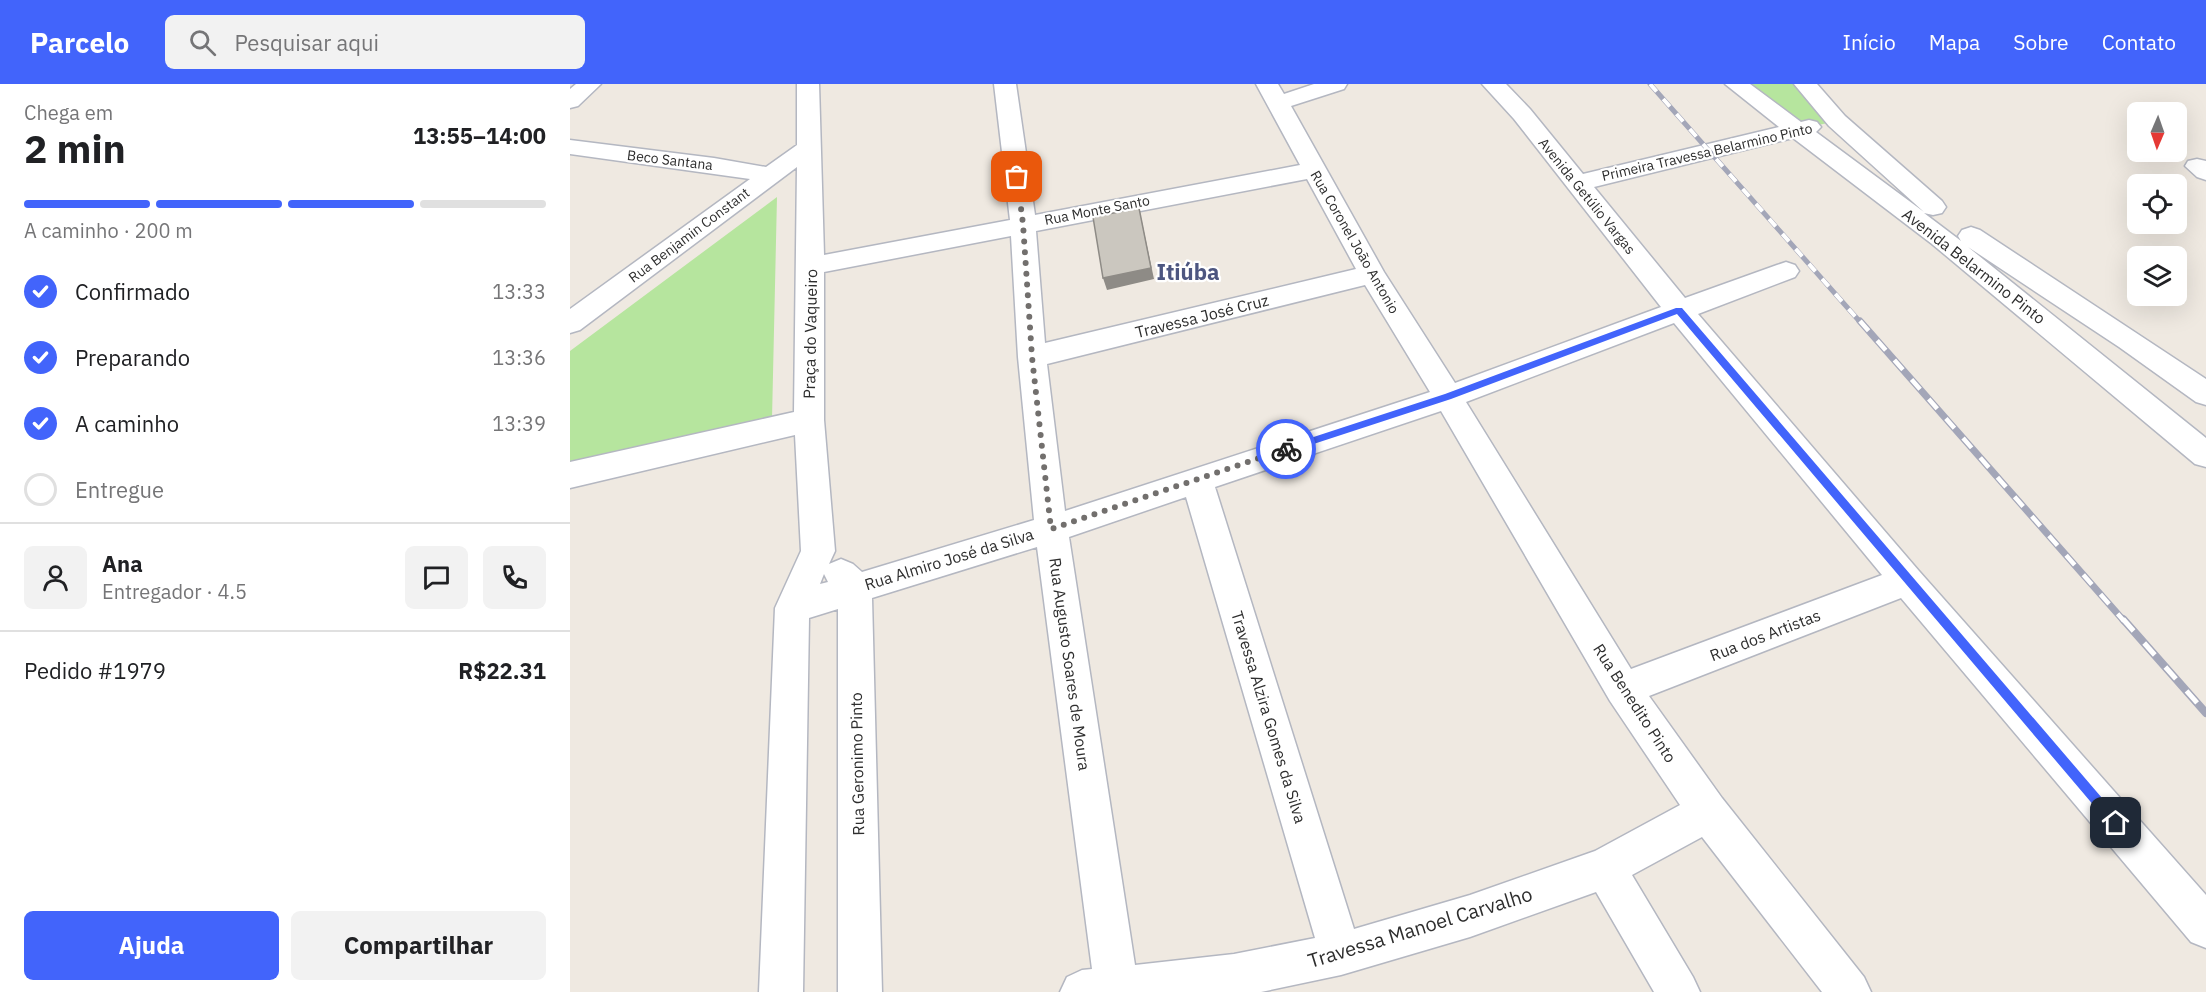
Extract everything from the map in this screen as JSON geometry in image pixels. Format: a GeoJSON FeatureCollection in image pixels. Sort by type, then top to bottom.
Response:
{"type":"FeatureCollection","features":[{"type":"Feature","properties":{"kind":"street"},"geometry":{"type":"LineString","coordinates":[[570,101],[590,84]]}},
{"type":"Feature","properties":{"kind":"street","name":"Praça do Vaqueiro"},"geometry":{"type":"LineString","coordinates":[[570,475],[809,420],[808,84]]}},
{"type":"Feature","properties":{"kind":"street","name":"Rua Augusto Soares de Moura"},"geometry":{"type":"LineString","coordinates":[[1005,84],[1023,224],[1032,357],[1105,991]]}},
{"type":"Feature","properties":{"kind":"street"},"geometry":{"type":"LineString","coordinates":[[1272,94],[1336,84]]}},
{"type":"Feature","properties":{"kind":"street","name":"Avenida Getúlio Vargas"},"geometry":{"type":"LineString","coordinates":[[1493,84],[1522,114],[1679,310]]}},
{"type":"Feature","properties":{"kind":"street","name":"Avenida Belarmino Pinto"},"geometry":{"type":"LineString","coordinates":[[1736,84],[1941,238],[2206,455]]}},
{"type":"Feature","properties":{"kind":"street","name":"Avenida Belarmino Pinto"},"geometry":{"type":"LineString","coordinates":[[1805,84],[1837,121],[1941,214],[2043,285],[2130,340],[2206,394]]}},
{"type":"Feature","properties":{"kind":"street","name":"Rua Coronel João Antonio"},"geometry":{"type":"LineString","coordinates":[[1272,94],[1371,274],[1448,397]]}},
{"type":"Feature","properties":{"kind":"street","name":"Primeira Travessa Belarmino Pinto"},"geometry":{"type":"LineString","coordinates":[[1578,183],[1837,121]]}},
{"type":"Feature","properties":{"kind":"street","name":"Beco Santana"},"geometry":{"type":"LineString","coordinates":[[570,147],[714,165],[769,175]]}},
{"type":"Feature","properties":{"kind":"street","name":"Rua Benjamin Constant"},"geometry":{"type":"LineString","coordinates":[[570,323],[808,148]]}},
{"type":"Feature","properties":{"kind":"street","name":"Rua Monte Santo"},"geometry":{"type":"LineString","coordinates":[[810,266],[1313,170]]}},
{"type":"Feature","properties":{"kind":"street","name":"Rua Almiro José da Silva"},"geometry":{"type":"LineString","coordinates":[[792,608],[1051,529],[1330,434],[1448,397],[1786,271]]}},
{"type":"Feature","properties":{"kind":"street","name":"Travessa José Cruz"},"geometry":{"type":"LineString","coordinates":[[1032,357],[1371,274]]}},
{"type":"Feature","properties":{"kind":"street"},"geometry":{"type":"LineString","coordinates":[[2015,297],[2043,285]]}},
{"type":"Feature","properties":{"kind":"street"},"geometry":{"type":"LineString","coordinates":[[1679,310],[1907,581],[2206,927]]}},
{"type":"Feature","properties":{"kind":"street","name":"Rua Benedito Pinto"},"geometry":{"type":"LineString","coordinates":[[1448,397],[1623,689],[1708,812],[1849,992]]}},
{"type":"Feature","properties":{"kind":"street"},"geometry":{"type":"LineString","coordinates":[[781,992],[792,608],[818,551],[809,420]]}},
{"type":"Feature","properties":{"kind":"street","name":"Travessa Alzira Gomes da Silva"},"geometry":{"type":"LineString","coordinates":[[1197,481],[1341,954]]}},
{"type":"Feature","properties":{"kind":"street"},"geometry":{"type":"LineString","coordinates":[[818,551],[855,587]]}},
{"type":"Feature","properties":{"kind":"street","name":"Rua dos Artistas"},"geometry":{"type":"LineString","coordinates":[[1623,689],[1907,581]]}},
{"type":"Feature","properties":{"kind":"street","name":"Rua Geronimo Pinto"},"geometry":{"type":"LineString","coordinates":[[855,587],[860,992]]}},
{"type":"Feature","properties":{"kind":"street","name":"Travessa Manoel Carvalho"},"geometry":{"type":"LineString","coordinates":[[1105,991],[1234,976],[1341,954],[1470,916],[1605,868],[1708,812]]}},
{"type":"Feature","properties":{"kind":"street"},"geometry":{"type":"LineString","coordinates":[[1605,868],[1678,992]]}},
{"type":"Feature","properties":{"kind":"green space"},"geometry":{"type":"Polygon","coordinates":[[[1731,84],[1803,84],[1837,121],[1795,130],[1731,84]]]}},
{"type":"Feature","properties":{"kind":"green space"},"geometry":{"type":"Polygon","coordinates":[[[777,197],[772,419],[570,469],[570,351],[777,197]]]}},
{"type":"Feature","properties":{"kind":"building"},"geometry":{"type":"Polygon","coordinates":[[[1139,208],[1151,268],[1103,278],[1093,217],[1139,208]]]}},
{"type":"Feature","properties":{"kind":"railway"},"geometry":{"type":"LineString","coordinates":[[1650,84],[1861,323]]}},
{"type":"Feature","properties":{"kind":"railway"},"geometry":{"type":"LineString","coordinates":[[1860,321],[2124,621]]}},
{"type":"Feature","properties":{"kind":"railway"},"geometry":{"type":"LineString","coordinates":[[2123,619],[2206,713]]}},
{"type":"Feature","properties":{"kind":"way so far"},"geometry":{"type":"LineString","coordinates":[[1017,177],[1023,224],[1032,357],[1051,529],[1286,449]]}},
{"type":"Feature","properties":{"kind":"district","name":"Itiúba"},"geometry":{"type":"Point","coordinates":[1188,271]}},
{"type":"Feature","properties":{"kind":"route"},"geometry":{"type":"LineString","coordinates":[[1286,449],[1448,397],[1679,310],[1907,581],[2116,823]]}}]}
